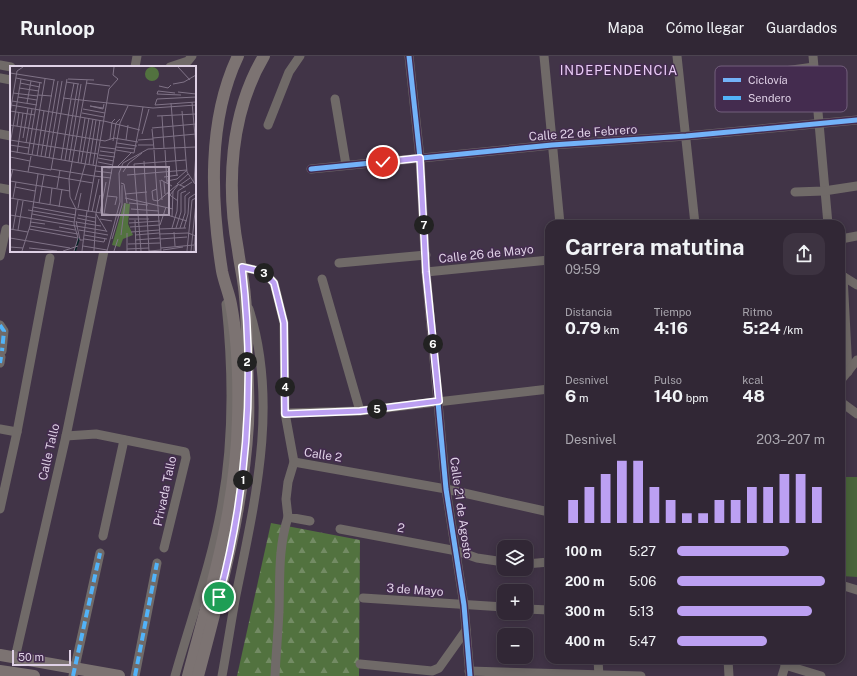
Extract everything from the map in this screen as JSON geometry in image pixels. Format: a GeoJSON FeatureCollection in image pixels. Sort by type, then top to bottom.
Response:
{"type":"FeatureCollection","features":[{"type":"Feature","properties":{"kind":"main road"},"geometry":{"type":"LineString","coordinates":[[193,675],[230,514],[236,462],[238,372],[231,303],[222,273],[216,211],[215,138],[220,104],[226,84],[238,56]]}},
{"type":"Feature","properties":{"kind":"main road"},"geometry":{"type":"LineString","coordinates":[[193,675],[230,558],[239,511],[245,463],[248,423],[246,298],[233,208],[233,148],[245,98],[264,56]]}},
{"type":"Feature","properties":{"kind":"main road"},"geometry":{"type":"LineString","coordinates":[[0,655],[74,672],[119,676]]}},
{"type":"Feature","properties":{"kind":"main road"},"geometry":{"type":"LineString","coordinates":[[0,671],[34,676]]}},
{"type":"Feature","properties":{"kind":"street"},"geometry":{"type":"LineString","coordinates":[[135,66],[136,56]]}},
{"type":"Feature","properties":{"kind":"street"},"geometry":{"type":"LineString","coordinates":[[173,66],[188,61],[192,56]]}},
{"type":"Feature","properties":{"kind":"street"},"geometry":{"type":"LineString","coordinates":[[268,125],[289,72],[300,56]]}},
{"type":"Feature","properties":{"kind":"street","name":"Calle 21 de Agosto"},"geometry":{"type":"LineString","coordinates":[[409,56],[420,158],[426,272],[446,490],[457,551],[464,605],[469,673]]}},
{"type":"Feature","properties":{"kind":"street"},"geometry":{"type":"LineString","coordinates":[[544,56],[560,220]]}},
{"type":"Feature","properties":{"kind":"street"},"geometry":{"type":"LineString","coordinates":[[677,56],[695,220]]}},
{"type":"Feature","properties":{"kind":"street"},"geometry":{"type":"LineString","coordinates":[[813,56],[814,66]]}},
{"type":"Feature","properties":{"kind":"street"},"geometry":{"type":"LineString","coordinates":[[0,65],[10,67]]}},
{"type":"Feature","properties":{"kind":"street"},"geometry":{"type":"LineString","coordinates":[[0,78],[10,80]]}},
{"type":"Feature","properties":{"kind":"street"},"geometry":{"type":"LineString","coordinates":[[335,99],[346,165]]}},
{"type":"Feature","properties":{"kind":"street"},"geometry":{"type":"LineString","coordinates":[[817,112],[828,220]]}},
{"type":"Feature","properties":{"kind":"street","name":"Calle 22 de Febrero"},"geometry":{"type":"LineString","coordinates":[[311,169],[552,145],[686,136],[857,120]]}},
{"type":"Feature","properties":{"kind":"street"},"geometry":{"type":"LineString","coordinates":[[0,134],[10,136]]}},
{"type":"Feature","properties":{"kind":"street"},"geometry":{"type":"LineString","coordinates":[[795,192],[824,191],[857,186]]}},
{"type":"Feature","properties":{"kind":"street"},"geometry":{"type":"LineString","coordinates":[[0,188],[10,190]]}},
{"type":"Feature","properties":{"kind":"street"},"geometry":{"type":"LineString","coordinates":[[0,256],[6,228]]}},
{"type":"Feature","properties":{"kind":"street"},"geometry":{"type":"LineString","coordinates":[[845,238],[857,236]]}},
{"type":"Feature","properties":{"kind":"street","name":"Calle Tallo"},"geometry":{"type":"LineString","coordinates":[[15,658],[66,436],[104,252]]}},
{"type":"Feature","properties":{"kind":"street"},"geometry":{"type":"LineString","coordinates":[[339,262],[426,255]]}},
{"type":"Feature","properties":{"kind":"street"},"geometry":{"type":"LineString","coordinates":[[0,509],[17,432],[50,258]]}},
{"type":"Feature","properties":{"kind":"street","name":"Calle 26 de Mayo"},"geometry":{"type":"LineString","coordinates":[[426,272],[545,260]]}},
{"type":"Feature","properties":{"kind":"street","name":"Calle 2"},"geometry":{"type":"LineString","coordinates":[[242,267],[264,272],[274,283],[284,323],[285,414],[294,462],[446,490],[545,511]]}},
{"type":"Feature","properties":{"kind":"street"},"geometry":{"type":"LineString","coordinates":[[174,676],[217,531],[226,477],[232,386],[231,353],[222,273]]}},
{"type":"Feature","properties":{"kind":"street"},"geometry":{"type":"LineString","coordinates":[[845,277],[857,285]]}},
{"type":"Feature","properties":{"kind":"street"},"geometry":{"type":"LineString","coordinates":[[322,279],[360,411]]}},
{"type":"Feature","properties":{"kind":"street"},"geometry":{"type":"LineString","coordinates":[[222,676],[255,501],[262,431],[264,394],[262,364],[256,332],[246,298]]}},
{"type":"Feature","properties":{"kind":"street"},"geometry":{"type":"LineString","coordinates":[[845,324],[848,372]]}},
{"type":"Feature","properties":{"kind":"street"},"geometry":{"type":"LineString","coordinates":[[0,325],[4,331],[1,357]]}},
{"type":"Feature","properties":{"kind":"street"},"geometry":{"type":"LineString","coordinates":[[845,375],[857,360]]}},
{"type":"Feature","properties":{"kind":"street"},"geometry":{"type":"LineString","coordinates":[[285,414],[360,411],[545,389]]}},
{"type":"Feature","properties":{"kind":"street"},"geometry":{"type":"LineString","coordinates":[[845,405],[857,414]]}},
{"type":"Feature","properties":{"kind":"street"},"geometry":{"type":"LineString","coordinates":[[0,429],[17,432]]}},
{"type":"Feature","properties":{"kind":"street","name":"Privada Tallo"},"geometry":{"type":"LineString","coordinates":[[66,436],[96,434],[185,452],[186,458],[164,548]]}},
{"type":"Feature","properties":{"kind":"street"},"geometry":{"type":"LineString","coordinates":[[103,536],[124,440]]}},
{"type":"Feature","properties":{"kind":"street"},"geometry":{"type":"LineString","coordinates":[[275,676],[279,610],[279,570],[284,531],[288,517],[286,499],[288,482],[294,462]]}},
{"type":"Feature","properties":{"kind":"street"},"geometry":{"type":"LineString","coordinates":[[288,517],[310,521]]}},
{"type":"Feature","properties":{"kind":"street","name":"2"},"geometry":{"type":"LineString","coordinates":[[340,529],[457,551],[477,558],[497,561]]}},
{"type":"Feature","properties":{"kind":"street"},"geometry":{"type":"LineString","coordinates":[[74,672],[100,553]]}},
{"type":"Feature","properties":{"kind":"street"},"geometry":{"type":"LineString","coordinates":[[533,563],[545,562]]}},
{"type":"Feature","properties":{"kind":"street"},"geometry":{"type":"LineString","coordinates":[[135,676],[157,563]]}},
{"type":"Feature","properties":{"kind":"street"},"geometry":{"type":"LineString","coordinates":[[845,586],[857,590]]}},
{"type":"Feature","properties":{"kind":"street","name":"3 de Mayo"},"geometry":{"type":"LineString","coordinates":[[363,598],[497,607]]}},
{"type":"Feature","properties":{"kind":"street"},"geometry":{"type":"LineString","coordinates":[[533,609],[545,610]]}},
{"type":"Feature","properties":{"kind":"street"},"geometry":{"type":"LineString","coordinates":[[360,664],[432,671],[439,668],[466,630]]}},
{"type":"Feature","properties":{"kind":"street"},"geometry":{"type":"LineString","coordinates":[[598,664],[599,675]]}},
{"type":"Feature","properties":{"kind":"street"},"geometry":{"type":"LineString","coordinates":[[728,664],[729,676]]}},
{"type":"Feature","properties":{"kind":"street"},"geometry":{"type":"LineString","coordinates":[[782,676],[786,664]]}},
{"type":"Feature","properties":{"kind":"street"},"geometry":{"type":"LineString","coordinates":[[789,664],[821,676]]}},
{"type":"Feature","properties":{"kind":"street"},"geometry":{"type":"LineString","coordinates":[[469,673],[641,676]]}},
{"type":"Feature","properties":{"kind":"green space"},"geometry":{"type":"Polygon","coordinates":[[[845,477],[857,477],[857,577],[845,576],[845,477]]]}},
{"type":"Feature","properties":{"kind":"green space"},"geometry":{"type":"Polygon","coordinates":[[[271,523],[360,540],[359,676],[237,676],[271,523]]]}},
{"type":"Feature","properties":{"kind":"marked path"},"geometry":{"type":"LineString","coordinates":[[0,325],[4,331],[2,351]]}},
{"type":"Feature","properties":{"kind":"marked path"},"geometry":{"type":"LineString","coordinates":[[0,363],[1,357]]}},
{"type":"Feature","properties":{"kind":"marked path"},"geometry":{"type":"LineString","coordinates":[[73,676],[100,553]]}},
{"type":"Feature","properties":{"kind":"marked path"},"geometry":{"type":"LineString","coordinates":[[135,676],[157,563]]}},
{"type":"Feature","properties":{"kind":"cycle path"},"geometry":{"type":"LineString","coordinates":[[409,56],[420,158],[426,272],[446,489],[464,605],[470,676]]}},
{"type":"Feature","properties":{"kind":"cycle path"},"geometry":{"type":"LineString","coordinates":[[311,169],[552,145],[686,136],[857,120]]}},
{"type":"Feature","properties":{"kind":"district","name":"INDEPENDENCIA"},"geometry":{"type":"Point","coordinates":[619,70]}},
{"type":"Feature","properties":{"kind":"route"},"geometry":{"type":"LineString","coordinates":[[219,597],[230,558],[239,511],[248,423],[246,298],[242,267],[264,272],[274,283],[284,323],[285,414],[360,411],[439,401],[426,272],[420,158],[383,162]]}}]}
